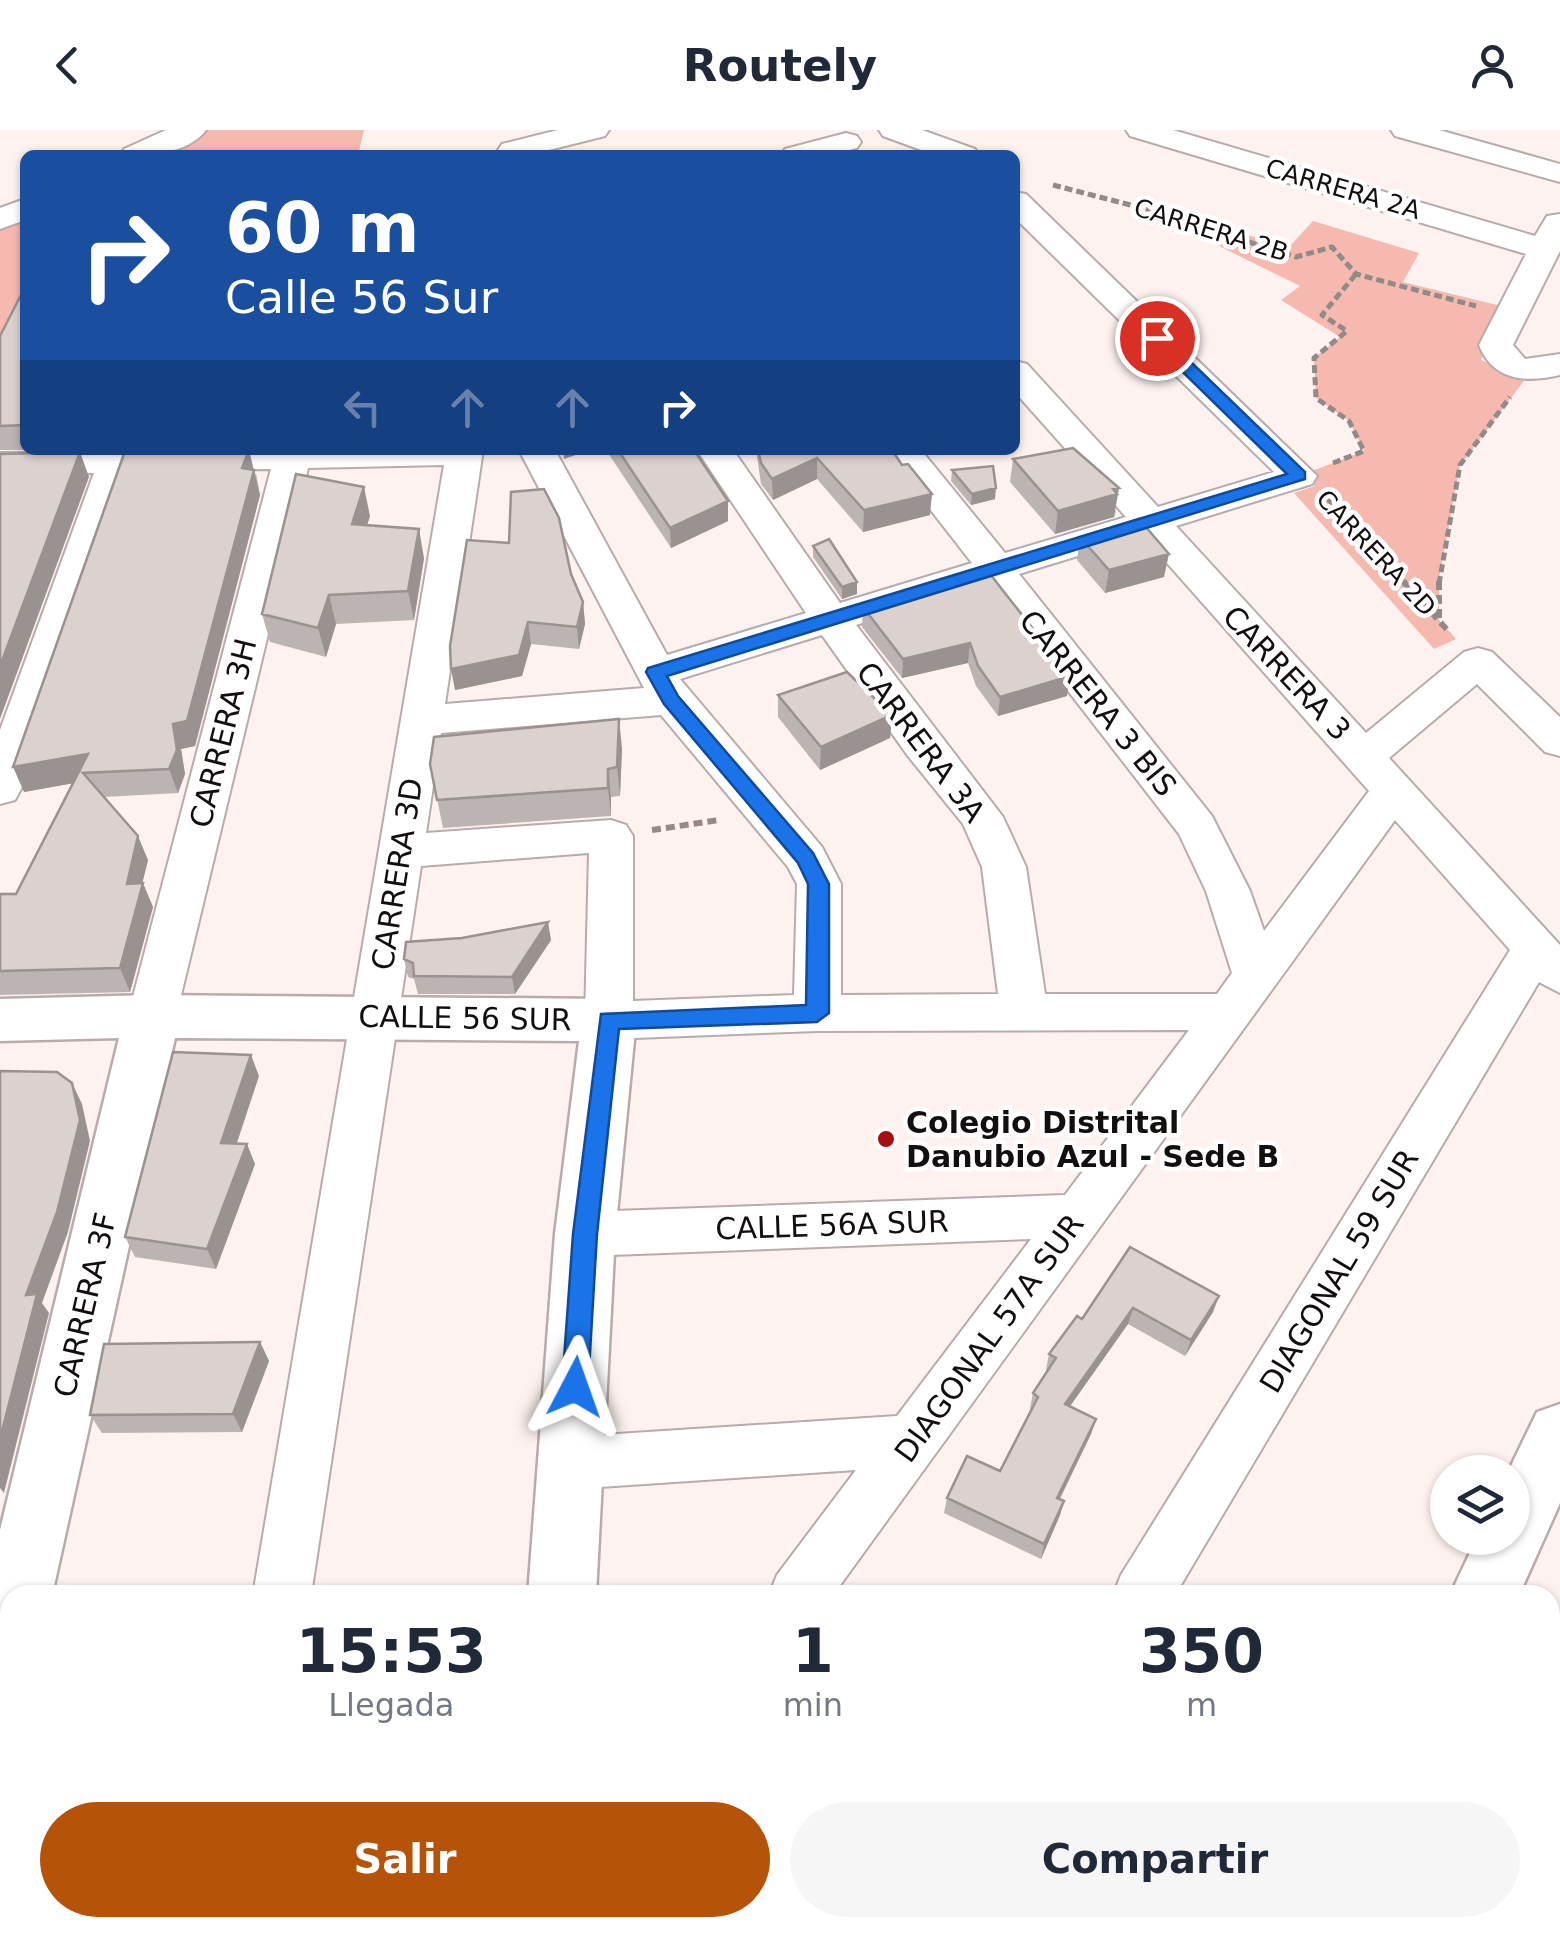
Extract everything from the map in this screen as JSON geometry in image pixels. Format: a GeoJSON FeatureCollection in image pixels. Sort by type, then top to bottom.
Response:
{"type":"FeatureCollection","features":[{"type":"Feature","properties":{"kind":"street"},"geometry":{"type":"LineString","coordinates":[[146,150],[191,130]]}},
{"type":"Feature","properties":{"kind":"street"},"geometry":{"type":"LineString","coordinates":[[514,145],[594,130]]}},
{"type":"Feature","properties":{"kind":"street"},"geometry":{"type":"LineString","coordinates":[[894,130],[950,150]]}},
{"type":"Feature","properties":{"kind":"street","name":"CARRERA 2A"},"geometry":{"type":"LineString","coordinates":[[1141,130],[1552,234]]}},
{"type":"Feature","properties":{"kind":"street"},"geometry":{"type":"LineString","coordinates":[[1406,130],[1560,173]]}},
{"type":"Feature","properties":{"kind":"street"},"geometry":{"type":"LineString","coordinates":[[815,150],[846,142]]}},
{"type":"Feature","properties":{"kind":"street","name":"CARRERA 2D"},"geometry":{"type":"LineString","coordinates":[[1021,189],[1299,476]]}},
{"type":"Feature","properties":{"kind":"street"},"geometry":{"type":"LineString","coordinates":[[1545,369],[1508,363],[1496,345],[1552,234]]}},
{"type":"Feature","properties":{"kind":"street","name":"CARRERA 3"},"geometry":{"type":"LineString","coordinates":[[1020,377],[1548,961]]}},
{"type":"Feature","properties":{"kind":"street"},"geometry":{"type":"LineString","coordinates":[[0,464],[206,455]]}},
{"type":"Feature","properties":{"kind":"street","name":"CARRERA 3H"},"geometry":{"type":"LineString","coordinates":[[152,1016],[293,455]]}},
{"type":"Feature","properties":{"kind":"street","name":"CARRERA 3D"},"geometry":{"type":"LineString","coordinates":[[284,1585],[465,455]]}},
{"type":"Feature","properties":{"kind":"street"},"geometry":{"type":"LineString","coordinates":[[541,455],[663,686],[806,858],[819,884],[817,1013]]}},
{"type":"Feature","properties":{"kind":"street","name":"CARRERA 3A"},"geometry":{"type":"LineString","coordinates":[[718,455],[830,618],[981,818],[1004,867],[1024,1012]]}},
{"type":"Feature","properties":{"kind":"street","name":"CARRERA 3 BIS"},"geometry":{"type":"LineString","coordinates":[[906,455],[1197,827],[1228,891],[1243,994]]}},
{"type":"Feature","properties":{"kind":"street"},"geometry":{"type":"LineString","coordinates":[[0,789],[118,456]]}},
{"type":"Feature","properties":{"kind":"street"},"geometry":{"type":"LineString","coordinates":[[422,720],[663,686],[830,618],[1299,476]]}},
{"type":"Feature","properties":{"kind":"street"},"geometry":{"type":"LineString","coordinates":[[1478,661],[1560,742]]}},
{"type":"Feature","properties":{"kind":"street","name":"DIAGONAL 57A SUR"},"geometry":{"type":"LineString","coordinates":[[805,1585],[1243,994],[1379,774],[1478,661]]}},
{"type":"Feature","properties":{"kind":"street"},"geometry":{"type":"LineString","coordinates":[[401,851],[611,836],[613,939],[609,1020],[585,1234],[563,1585]]}},
{"type":"Feature","properties":{"kind":"street","name":"DIAGONAL 59 SUR"},"geometry":{"type":"LineString","coordinates":[[1148,1585],[1548,961]]}},
{"type":"Feature","properties":{"kind":"street","name":"CALLE 56 SUR"},"geometry":{"type":"LineString","coordinates":[[0,1020],[152,1016],[609,1020],[1024,1012],[1243,994]]}},
{"type":"Feature","properties":{"kind":"street","name":"CARRERA 3F"},"geometry":{"type":"LineString","coordinates":[[20,1585],[152,1016]]}},
{"type":"Feature","properties":{"kind":"street","name":"CALLE 56A SUR"},"geometry":{"type":"LineString","coordinates":[[585,1234],[1078,1216]]}},
{"type":"Feature","properties":{"kind":"street"},"geometry":{"type":"LineString","coordinates":[[1530,1497],[1560,1433]]}},
{"type":"Feature","properties":{"kind":"street"},"geometry":{"type":"LineString","coordinates":[[570,1464],[912,1441]]}},
{"type":"Feature","properties":{"kind":"street"},"geometry":{"type":"LineString","coordinates":[[1489,1585],[1503,1555]]}},
{"type":"Feature","properties":{"kind":"path","name":"CARRERA 2B"},"geometry":{"type":"LineString","coordinates":[[1021,189],[1142,208],[1296,257],[1332,246],[1356,274],[1511,316]]}},
{"type":"Feature","properties":{"kind":"path"},"geometry":{"type":"LineString","coordinates":[[1299,476],[1364,451],[1349,421],[1316,398],[1314,358],[1347,330],[1322,315],[1356,274]]}},
{"type":"Feature","properties":{"kind":"path"},"geometry":{"type":"LineString","coordinates":[[1439,620],[1439,579],[1460,466],[1545,369]]}},
{"type":"Feature","properties":{"kind":"path","name":"CARRERA 2D"},"geometry":{"type":"LineString","coordinates":[[1299,476],[1316,486],[1478,661]]}},
{"type":"Feature","properties":{"kind":"path"},"geometry":{"type":"LineString","coordinates":[[611,836],[767,813]]}},
{"type":"Feature","properties":{"kind":"shaded area"},"geometry":{"type":"Polygon","coordinates":[[[189,130],[364,130],[359,150],[146,150],[189,130]]]}},
{"type":"Feature","properties":{"kind":"shaded area"},"geometry":{"type":"Polygon","coordinates":[[[1142,208],[1290,246],[1313,221],[1419,253],[1403,282],[1505,307],[1481,360],[1526,378],[1460,466],[1439,579],[1439,620],[1456,639],[1434,649],[1294,493],[1315,486],[1299,476],[1364,451],[1349,421],[1316,398],[1314,358],[1340,337],[1281,300],[1300,286],[1142,208]]]}},
{"type":"Feature","properties":{"kind":"shaded area"},"geometry":{"type":"Polygon","coordinates":[[[20,210],[20,300],[0,336],[0,220],[20,210]]]}},
{"type":"Feature","properties":{"kind":"building"},"geometry":{"type":"Polygon","coordinates":[[[20,297],[20,425],[0,426],[0,336],[20,297]]]}},
{"type":"Feature","properties":{"kind":"building"},"geometry":{"type":"Polygon","coordinates":[[[1073,448],[1119,488],[1113,489],[1117,494],[1058,511],[1013,459],[1073,448]]]}},
{"type":"Feature","properties":{"kind":"building"},"geometry":{"type":"Polygon","coordinates":[[[0,454],[79,455],[0,666],[0,454]]]}},
{"type":"Feature","properties":{"kind":"building"},"geometry":{"type":"Polygon","coordinates":[[[124,455],[247,455],[242,468],[254,470],[187,721],[173,724],[177,750],[169,769],[83,773],[138,836],[127,884],[143,883],[120,968],[0,971],[0,894],[16,894],[88,754],[13,767],[124,455]]]}},
{"type":"Feature","properties":{"kind":"building"},"geometry":{"type":"Polygon","coordinates":[[[621,455],[697,455],[728,501],[670,528],[621,455]]]}},
{"type":"Feature","properties":{"kind":"building"},"geometry":{"type":"Polygon","coordinates":[[[759,455],[895,455],[902,465],[908,464],[932,494],[864,510],[817,458],[772,479],[759,455]]]}},
{"type":"Feature","properties":{"kind":"building"},"geometry":{"type":"Polygon","coordinates":[[[993,466],[996,488],[972,494],[952,470],[993,466]]]}},
{"type":"Feature","properties":{"kind":"building"},"geometry":{"type":"Polygon","coordinates":[[[296,474],[364,487],[352,524],[419,529],[408,591],[329,595],[318,628],[262,614],[296,474]]]}},
{"type":"Feature","properties":{"kind":"building"},"geometry":{"type":"Polygon","coordinates":[[[544,489],[559,518],[571,574],[583,602],[577,627],[528,622],[519,655],[451,669],[450,646],[467,540],[509,543],[511,492],[544,489]]]}},
{"type":"Feature","properties":{"kind":"building"},"geometry":{"type":"Polygon","coordinates":[[[1139,519],[1169,554],[1109,570],[1080,537],[1139,519]]]}},
{"type":"Feature","properties":{"kind":"building"},"geometry":{"type":"Polygon","coordinates":[[[829,539],[857,582],[842,587],[813,546],[829,539]]]}},
{"type":"Feature","properties":{"kind":"building"},"geometry":{"type":"Polygon","coordinates":[[[990,574],[1070,676],[1000,697],[978,666],[970,643],[903,659],[863,607],[903,595],[911,600],[990,574]]]}},
{"type":"Feature","properties":{"kind":"building"},"geometry":{"type":"Polygon","coordinates":[[[847,672],[892,715],[821,747],[778,695],[847,672]]]}},
{"type":"Feature","properties":{"kind":"building"},"geometry":{"type":"Polygon","coordinates":[[[619,719],[617,767],[608,769],[608,788],[437,800],[430,764],[434,737],[619,719]]]}},
{"type":"Feature","properties":{"kind":"building"},"geometry":{"type":"Polygon","coordinates":[[[548,922],[512,977],[414,976],[413,963],[404,959],[406,942],[462,938],[548,922]]]}},
{"type":"Feature","properties":{"kind":"building"},"geometry":{"type":"Polygon","coordinates":[[[173,1052],[251,1055],[221,1143],[247,1144],[207,1249],[125,1237],[173,1052]]]}},
{"type":"Feature","properties":{"kind":"building"},"geometry":{"type":"Polygon","coordinates":[[[0,1071],[57,1072],[72,1083],[80,1120],[57,1212],[26,1295],[37,1294],[0,1439],[0,1071]]]}},
{"type":"Feature","properties":{"kind":"building"},"geometry":{"type":"Polygon","coordinates":[[[1130,1247],[1219,1296],[1191,1340],[1133,1308],[1065,1404],[1096,1419],[1057,1498],[1064,1501],[1044,1544],[947,1498],[967,1456],[1000,1471],[1038,1397],[1033,1393],[1056,1358],[1049,1354],[1077,1316],[1082,1319],[1130,1247]]]}},
{"type":"Feature","properties":{"kind":"building"},"geometry":{"type":"Polygon","coordinates":[[[260,1342],[233,1414],[90,1415],[104,1344],[260,1342]]]}},
{"type":"Feature","properties":{"kind":"place","name":"Colegio Distrital Danubio Azul - Sede B"},"geometry":{"type":"Point","coordinates":[886,1139]}},
{"type":"Feature","properties":{"kind":"route"},"geometry":{"type":"LineString","coordinates":[[575,1387],[585,1234],[609,1020],[817,1013],[819,884],[806,858],[670,700],[655,672],[1299,476],[1157,338]]}}]}
